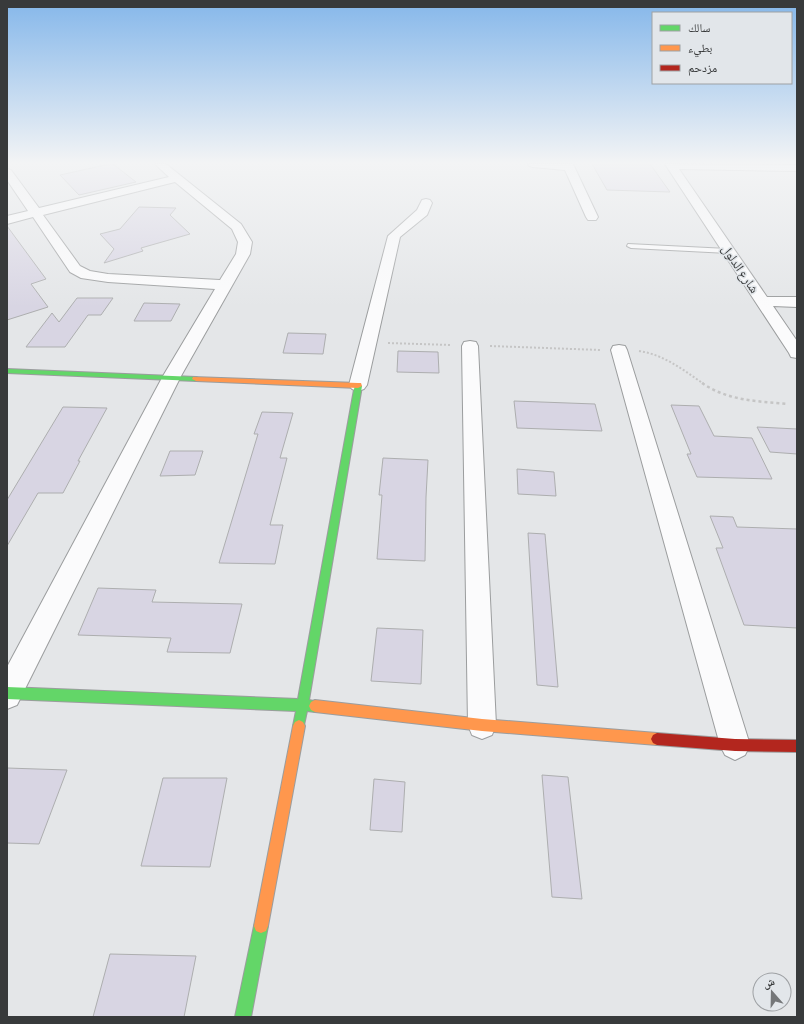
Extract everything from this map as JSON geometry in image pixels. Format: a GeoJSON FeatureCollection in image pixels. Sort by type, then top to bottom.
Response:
{"type":"FeatureCollection","features":[{"type":"Feature","properties":{"kind":"street"},"geometry":{"type":"LineString","coordinates":[[7,220],[40,212]]}},
{"type":"Feature","properties":{"kind":"street"},"geometry":{"type":"LineString","coordinates":[[218,212],[237,227],[245,242],[243,254],[172,376],[7,694],[303,705],[482,725],[735,745],[797,746]]}},
{"type":"Feature","properties":{"kind":"street"},"geometry":{"type":"LineString","coordinates":[[243,1017],[303,705],[358,385],[367,342],[394,236],[423,212]]}},
{"type":"Feature","properties":{"kind":"street"},"geometry":{"type":"LineString","coordinates":[[590,212],[592,217]]}},
{"type":"Feature","properties":{"kind":"street","name":"شارع الدلول"},"geometry":{"type":"LineString","coordinates":[[702,212],[797,353]]}},
{"type":"Feature","properties":{"kind":"street"},"geometry":{"type":"LineString","coordinates":[[35,213],[75,269],[86,275],[108,278],[226,285]]}},
{"type":"Feature","properties":{"kind":"street"},"geometry":{"type":"LineString","coordinates":[[762,301],[797,302]]}},
{"type":"Feature","properties":{"kind":"street"},"geometry":{"type":"LineString","coordinates":[[470,346],[482,725]]}},
{"type":"Feature","properties":{"kind":"street"},"geometry":{"type":"LineString","coordinates":[[619,350],[735,745]]}},
{"type":"Feature","properties":{"kind":"street"},"geometry":{"type":"LineString","coordinates":[[7,371],[172,376],[358,385]]}},
{"type":"Feature","properties":{"kind":"lane"},"geometry":{"type":"LineString","coordinates":[[631,246],[728,251]]}},
{"type":"Feature","properties":{"kind":"path"},"geometry":{"type":"LineString","coordinates":[[367,342],[649,352],[663,357],[709,387],[723,394],[739,398],[787,404]]}},
{"type":"Feature","properties":{"kind":"building"},"geometry":{"type":"Polygon","coordinates":[[[135,212],[173,212],[170,215],[190,234],[141,248],[143,251],[104,263],[114,249],[100,234],[120,229],[135,212]]]}},
{"type":"Feature","properties":{"kind":"building"},"geometry":{"type":"Polygon","coordinates":[[[7,226],[46,279],[31,284],[48,307],[7,320],[7,226]]]}},
{"type":"Feature","properties":{"kind":"building"},"geometry":{"type":"Polygon","coordinates":[[[77,298],[113,298],[101,315],[88,315],[65,347],[26,347],[52,313],[59,322],[77,298]]]}},
{"type":"Feature","properties":{"kind":"building"},"geometry":{"type":"Polygon","coordinates":[[[144,303],[180,304],[171,321],[134,321],[144,303]]]}},
{"type":"Feature","properties":{"kind":"building"},"geometry":{"type":"Polygon","coordinates":[[[288,333],[326,334],[323,354],[283,353],[288,333]]]}},
{"type":"Feature","properties":{"kind":"building"},"geometry":{"type":"Polygon","coordinates":[[[398,351],[438,352],[439,373],[397,372],[398,351]]]}},
{"type":"Feature","properties":{"kind":"building"},"geometry":{"type":"Polygon","coordinates":[[[514,401],[595,404],[602,431],[517,428],[514,401]]]}},
{"type":"Feature","properties":{"kind":"building"},"geometry":{"type":"Polygon","coordinates":[[[671,405],[699,406],[714,436],[752,438],[772,479],[697,477],[687,454],[691,454],[671,405]]]}},
{"type":"Feature","properties":{"kind":"building"},"geometry":{"type":"Polygon","coordinates":[[[63,407],[107,408],[78,461],[80,461],[63,493],[38,493],[7,546],[7,500],[63,407]]]}},
{"type":"Feature","properties":{"kind":"building"},"geometry":{"type":"Polygon","coordinates":[[[262,412],[293,413],[280,458],[287,458],[270,525],[283,525],[275,564],[219,563],[258,434],[254,434],[262,412]]]}},
{"type":"Feature","properties":{"kind":"building"},"geometry":{"type":"Polygon","coordinates":[[[757,427],[797,429],[797,454],[770,452],[757,427]]]}},
{"type":"Feature","properties":{"kind":"building"},"geometry":{"type":"Polygon","coordinates":[[[170,451],[203,451],[195,475],[160,476],[170,451]]]}},
{"type":"Feature","properties":{"kind":"building"},"geometry":{"type":"Polygon","coordinates":[[[383,458],[428,460],[425,561],[377,559],[382,495],[379,495],[383,458]]]}},
{"type":"Feature","properties":{"kind":"building"},"geometry":{"type":"Polygon","coordinates":[[[517,469],[554,472],[556,496],[518,494],[517,469]]]}},
{"type":"Feature","properties":{"kind":"building"},"geometry":{"type":"Polygon","coordinates":[[[710,516],[733,517],[737,527],[797,529],[797,628],[744,625],[716,548],[723,548],[710,516]]]}},
{"type":"Feature","properties":{"kind":"building"},"geometry":{"type":"Polygon","coordinates":[[[528,533],[545,534],[558,687],[537,685],[528,533]]]}},
{"type":"Feature","properties":{"kind":"building"},"geometry":{"type":"Polygon","coordinates":[[[98,588],[156,590],[152,602],[242,604],[230,653],[167,652],[171,638],[78,635],[98,588]]]}},
{"type":"Feature","properties":{"kind":"building"},"geometry":{"type":"Polygon","coordinates":[[[377,628],[423,630],[421,684],[371,681],[377,628]]]}},
{"type":"Feature","properties":{"kind":"building"},"geometry":{"type":"Polygon","coordinates":[[[7,768],[67,770],[39,844],[7,843],[7,768]]]}},
{"type":"Feature","properties":{"kind":"building"},"geometry":{"type":"Polygon","coordinates":[[[542,775],[568,777],[582,899],[552,897],[542,775]]]}},
{"type":"Feature","properties":{"kind":"building"},"geometry":{"type":"Polygon","coordinates":[[[163,778],[227,778],[210,867],[141,866],[163,778]]]}},
{"type":"Feature","properties":{"kind":"building"},"geometry":{"type":"Polygon","coordinates":[[[374,779],[405,782],[402,832],[370,830],[374,779]]]}},
{"type":"Feature","properties":{"kind":"building"},"geometry":{"type":"Polygon","coordinates":[[[110,954],[196,956],[184,1017],[93,1017],[110,954]]]}},
{"type":"Feature","properties":{"kind":"traffic: fast"},"geometry":{"type":"LineString","coordinates":[[7,371],[196,379]]}},
{"type":"Feature","properties":{"kind":"traffic: fast"},"geometry":{"type":"LineString","coordinates":[[299,726],[358,386]]}},
{"type":"Feature","properties":{"kind":"traffic: fast"},"geometry":{"type":"LineString","coordinates":[[7,693],[315,706]]}},
{"type":"Feature","properties":{"kind":"traffic: fast"},"geometry":{"type":"LineString","coordinates":[[243,1017],[261,926]]}},
{"type":"Feature","properties":{"kind":"traffic: slow"},"geometry":{"type":"LineString","coordinates":[[196,379],[358,386]]}},
{"type":"Feature","properties":{"kind":"traffic: slow"},"geometry":{"type":"LineString","coordinates":[[315,706],[482,725],[657,739]]}},
{"type":"Feature","properties":{"kind":"traffic: slow"},"geometry":{"type":"LineString","coordinates":[[261,926],[299,726]]}},
{"type":"Feature","properties":{"kind":"traffic: jam"},"geometry":{"type":"LineString","coordinates":[[657,739],[735,745],[797,746]]}}]}
